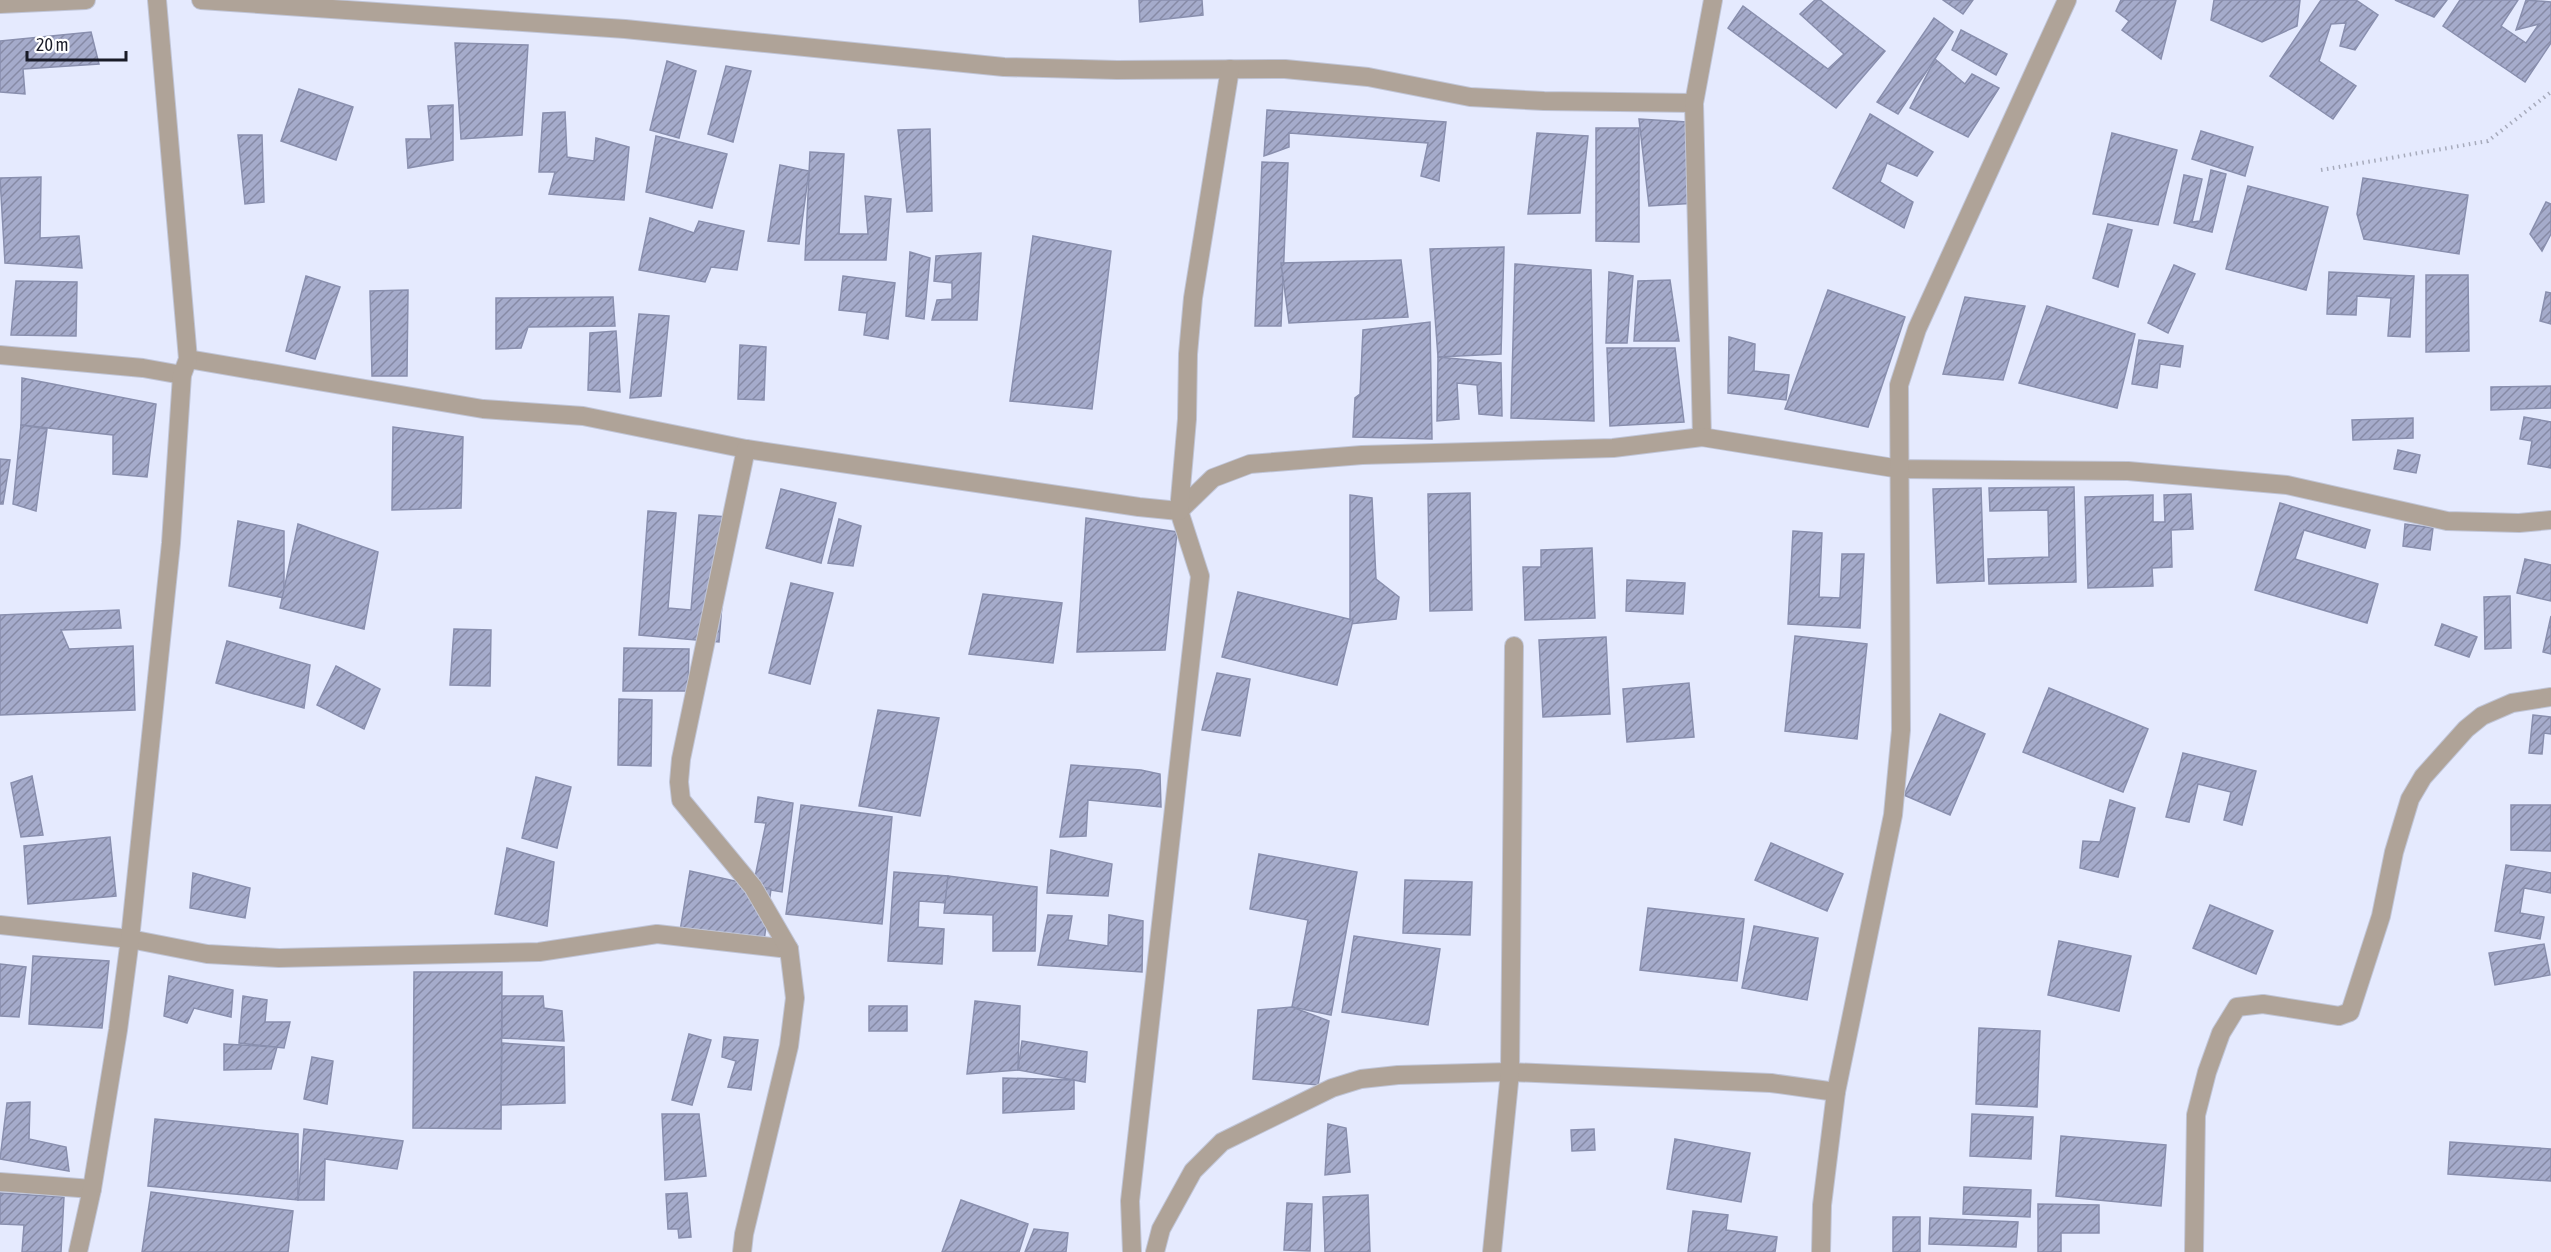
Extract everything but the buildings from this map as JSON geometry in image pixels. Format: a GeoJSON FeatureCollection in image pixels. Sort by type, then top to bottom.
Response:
{"type":"FeatureCollection","features":[{"type":"Feature","properties":{"kind":"street"},"geometry":{"type":"LineString","coordinates":[[0,4],[86,0]]}},
{"type":"Feature","properties":{"kind":"street"},"geometry":{"type":"LineString","coordinates":[[78,1252],[92,1190],[130,939],[171,543],[185,367],[158,0]]}},
{"type":"Feature","properties":{"kind":"street"},"geometry":{"type":"LineString","coordinates":[[201,0],[625,29],[1004,67],[1285,69],[1368,77],[1470,97],[1694,104]]}},
{"type":"Feature","properties":{"kind":"street"},"geometry":{"type":"LineString","coordinates":[[1701,437],[1694,104],[1713,0]]}},
{"type":"Feature","properties":{"kind":"street"},"geometry":{"type":"LineString","coordinates":[[1821,1252],[1822,1205],[1836,1092],[1893,814],[1901,729],[1899,385],[1917,329],[2067,0]]}},
{"type":"Feature","properties":{"kind":"street"},"geometry":{"type":"LineString","coordinates":[[1132,1252],[1130,1201],[1200,576],[1179,511],[1187,419],[1188,354],[1193,297],[1230,69]]}},
{"type":"Feature","properties":{"kind":"street"},"geometry":{"type":"LineString","coordinates":[[0,355],[143,368],[185,367],[483,409],[583,416],[746,449],[1179,511],[1214,478],[1250,464],[1362,455],[1613,448],[1701,437],[1900,469],[2127,471],[2287,485],[2447,521],[2519,523],[2551,520]]}},
{"type":"Feature","properties":{"kind":"street"},"geometry":{"type":"LineString","coordinates":[[742,1252],[744,1234],[789,1046],[795,998],[789,949],[753,887],[681,800],[679,782],[681,759],[746,449]]}},
{"type":"Feature","properties":{"kind":"street"},"geometry":{"type":"LineString","coordinates":[[1492,1252],[1510,1072],[1514,646]]}},
{"type":"Feature","properties":{"kind":"street"},"geometry":{"type":"LineString","coordinates":[[2194,1252],[2196,1115],[2207,1072],[2221,1033],[2236,1007],[2263,1004],[2339,1016],[2350,1012],[2381,916],[2394,852],[2410,799],[2423,777],[2466,729],[2482,716],[2512,703],[2551,697]]}},
{"type":"Feature","properties":{"kind":"street"},"geometry":{"type":"LineString","coordinates":[[0,925],[130,939],[207,954],[279,958],[538,952],[657,934],[789,949]]}},
{"type":"Feature","properties":{"kind":"street"},"geometry":{"type":"LineString","coordinates":[[1155,1252],[1161,1229],[1193,1171],[1222,1142],[1323,1093],[1361,1079],[1398,1075],[1510,1072],[1771,1083],[1836,1092]]}},
{"type":"Feature","properties":{"kind":"street"},"geometry":{"type":"LineString","coordinates":[[0,1182],[92,1190]]}},
{"type":"Feature","properties":{"kind":"path"},"geometry":{"type":"LineString","coordinates":[[2320,170],[2488,141],[2551,92]]}}]}
